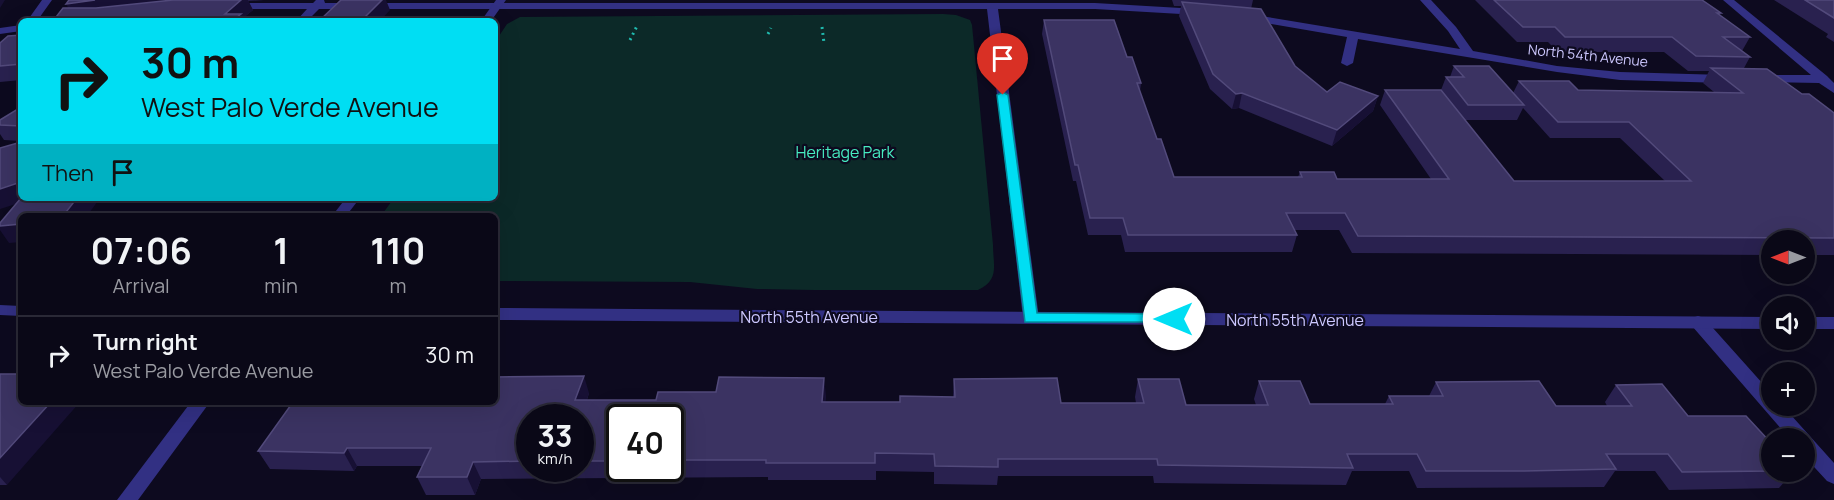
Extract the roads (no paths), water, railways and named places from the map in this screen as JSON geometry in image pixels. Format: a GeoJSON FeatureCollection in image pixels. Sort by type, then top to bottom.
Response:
{"type":"FeatureCollection","features":[{"type":"Feature","properties":{"kind":"street"},"geometry":{"type":"LineString","coordinates":[[34,18],[47,0]]}},
{"type":"Feature","properties":{"kind":"street"},"geometry":{"type":"LineString","coordinates":[[1425,0],[1452,29],[1469,54]]}},
{"type":"Feature","properties":{"kind":"street"},"geometry":{"type":"LineString","coordinates":[[1728,0],[1834,89]]}},
{"type":"Feature","properties":{"kind":"street"},"geometry":{"type":"LineString","coordinates":[[304,18],[319,3]]}},
{"type":"Feature","properties":{"kind":"street"},"geometry":{"type":"LineString","coordinates":[[220,6],[319,3],[819,3],[992,6],[1122,4],[1212,13]]}},
{"type":"Feature","properties":{"kind":"street"},"geometry":{"type":"LineString","coordinates":[[488,18],[499,3]]}},
{"type":"Feature","properties":{"kind":"street"},"geometry":{"type":"LineString","coordinates":[[992,6],[1030,318]]}},
{"type":"Feature","properties":{"kind":"street","name":"North 54th Avenue"},"geometry":{"type":"LineString","coordinates":[[1233,15],[1557,69],[1620,76],[1823,79]]}},
{"type":"Feature","properties":{"kind":"street"},"geometry":{"type":"LineString","coordinates":[[0,31],[18,28]]}},
{"type":"Feature","properties":{"kind":"street"},"geometry":{"type":"LineString","coordinates":[[1347,63],[1353,34]]}},
{"type":"Feature","properties":{"kind":"street"},"geometry":{"type":"LineString","coordinates":[[341,213],[351,201]]}},
{"type":"Feature","properties":{"kind":"street"},"geometry":{"type":"LineString","coordinates":[[0,310],[18,310]]}},
{"type":"Feature","properties":{"kind":"street","name":"North 55th Avenue"},"geometry":{"type":"LineString","coordinates":[[498,314],[1761,322]]}},
{"type":"Feature","properties":{"kind":"street"},"geometry":{"type":"LineString","coordinates":[[1698,322],[1791,428]]}},
{"type":"Feature","properties":{"kind":"street"},"geometry":{"type":"LineString","coordinates":[[1815,322],[1834,323]]}},
{"type":"Feature","properties":{"kind":"street"},"geometry":{"type":"LineString","coordinates":[[127,500],[199,405]]}},
{"type":"Feature","properties":{"kind":"street"},"geometry":{"type":"LineString","coordinates":[[1815,455],[1834,476]]}},
{"type":"Feature","properties":{"kind":"park label","name":"Heritage Park"},"geometry":{"type":"Point","coordinates":[845,152]}}]}
